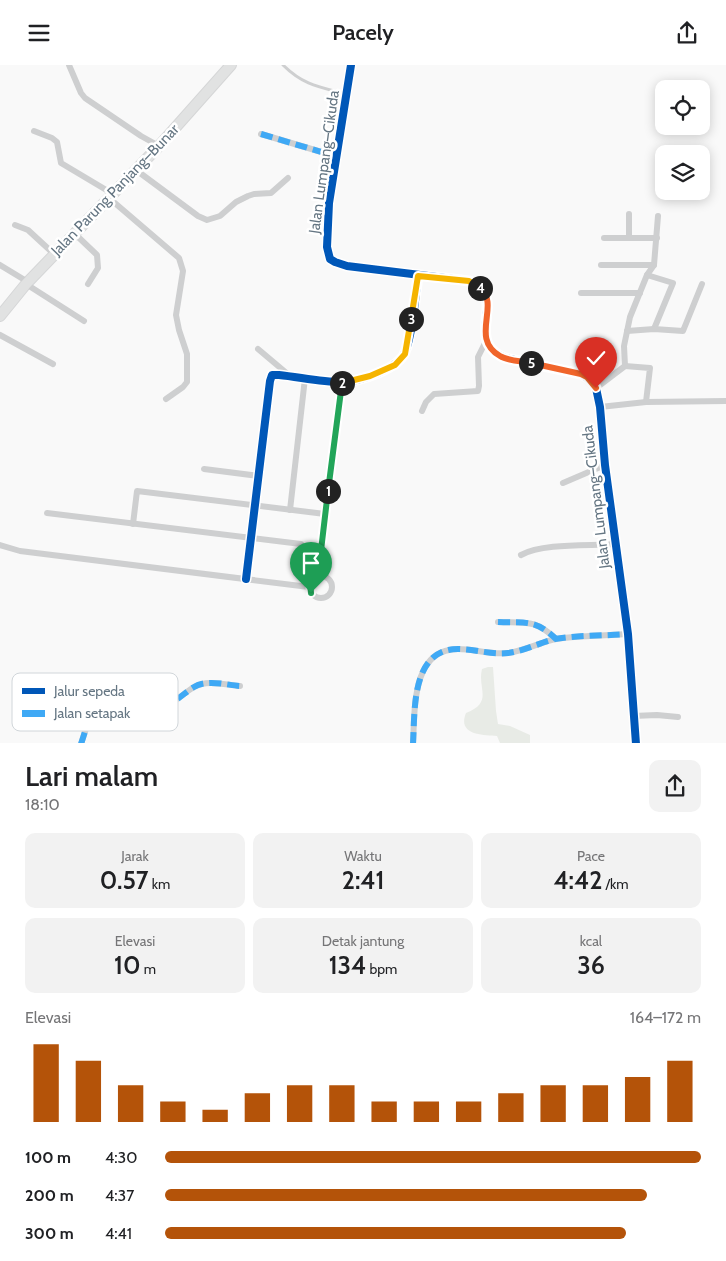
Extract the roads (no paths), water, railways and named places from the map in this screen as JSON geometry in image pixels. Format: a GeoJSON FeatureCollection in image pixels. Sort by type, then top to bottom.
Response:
{"type":"FeatureCollection","features":[{"type":"Feature","properties":{"kind":"main road","name":"Jalan Parung Panjang–Bunar"},"geometry":{"type":"LineString","coordinates":[[0,316],[27,283],[136,170],[231,65]]}},
{"type":"Feature","properties":{"kind":"street"},"geometry":{"type":"LineString","coordinates":[[69,65],[85,98],[132,130],[159,145]]}},
{"type":"Feature","properties":{"kind":"street","name":"Jalan Lumpang–Cikuda"},"geometry":{"type":"LineString","coordinates":[[351,65],[335,156],[328,220],[327,247],[330,259],[347,266],[475,283],[483,290],[486,297],[488,309],[484,334],[486,341]]}},
{"type":"Feature","properties":{"kind":"street"},"geometry":{"type":"LineString","coordinates":[[34,131],[52,138],[56,142],[61,163],[111,196],[180,258],[183,271],[176,315],[178,330],[188,354],[186,382],[183,387],[166,399]]}},
{"type":"Feature","properties":{"kind":"street"},"geometry":{"type":"LineString","coordinates":[[261,134],[335,156]]}},
{"type":"Feature","properties":{"kind":"street"},"geometry":{"type":"LineString","coordinates":[[136,170],[207,220],[220,216],[236,202],[248,196],[271,193],[288,178]]}},
{"type":"Feature","properties":{"kind":"street"},"geometry":{"type":"LineString","coordinates":[[628,214],[628,238]]}},
{"type":"Feature","properties":{"kind":"street"},"geometry":{"type":"LineString","coordinates":[[624,366],[624,346],[627,331],[647,275],[654,265],[658,216]]}},
{"type":"Feature","properties":{"kind":"street"},"geometry":{"type":"LineString","coordinates":[[15,225],[28,230],[54,254]]}},
{"type":"Feature","properties":{"kind":"street"},"geometry":{"type":"LineString","coordinates":[[74,233],[97,255],[98,268],[88,284]]}},
{"type":"Feature","properties":{"kind":"street"},"geometry":{"type":"LineString","coordinates":[[604,239],[657,238]]}},
{"type":"Feature","properties":{"kind":"street"},"geometry":{"type":"LineString","coordinates":[[0,265],[84,321]]}},
{"type":"Feature","properties":{"kind":"street"},"geometry":{"type":"LineString","coordinates":[[601,265],[654,265]]}},
{"type":"Feature","properties":{"kind":"street"},"geometry":{"type":"LineString","coordinates":[[647,275],[673,283],[654,329]]}},
{"type":"Feature","properties":{"kind":"street"},"geometry":{"type":"LineString","coordinates":[[246,579],[272,375],[342,382],[370,376],[395,365],[405,354],[418,276]]}},
{"type":"Feature","properties":{"kind":"street"},"geometry":{"type":"LineString","coordinates":[[627,331],[654,329],[683,331],[702,284]]}},
{"type":"Feature","properties":{"kind":"street"},"geometry":{"type":"LineString","coordinates":[[581,293],[640,293]]}},
{"type":"Feature","properties":{"kind":"street"},"geometry":{"type":"LineString","coordinates":[[0,335],[53,364]]}},
{"type":"Feature","properties":{"kind":"street"},"geometry":{"type":"LineString","coordinates":[[422,411],[426,402],[434,394],[478,391],[478,357],[486,341],[498,355],[505,358],[581,374],[587,377],[596,388],[624,366],[650,368],[646,402]]}},
{"type":"Feature","properties":{"kind":"street"},"geometry":{"type":"LineString","coordinates":[[258,349],[290,376]]}},
{"type":"Feature","properties":{"kind":"street"},"geometry":{"type":"LineString","coordinates":[[290,510],[305,378]]}},
{"type":"Feature","properties":{"kind":"street"},"geometry":{"type":"LineString","coordinates":[[318,576],[342,382]]}},
{"type":"Feature","properties":{"kind":"street","name":"Jalan Lumpang–Cikuda"},"geometry":{"type":"LineString","coordinates":[[596,388],[600,407],[605,465],[628,634],[636,743]]}},
{"type":"Feature","properties":{"kind":"street"},"geometry":{"type":"LineString","coordinates":[[600,407],[646,402],[726,401]]}},
{"type":"Feature","properties":{"kind":"street"},"geometry":{"type":"LineString","coordinates":[[563,483],[605,465]]}},
{"type":"Feature","properties":{"kind":"street"},"geometry":{"type":"LineString","coordinates":[[204,469],[259,476]]}},
{"type":"Feature","properties":{"kind":"street"},"geometry":{"type":"LineString","coordinates":[[133,523],[137,491],[325,514]]}},
{"type":"Feature","properties":{"kind":"street"},"geometry":{"type":"LineString","coordinates":[[46,513],[301,544]]}},
{"type":"Feature","properties":{"kind":"street"},"geometry":{"type":"LineString","coordinates":[[521,555],[541,548],[615,544]]}},
{"type":"Feature","properties":{"kind":"street"},"geometry":{"type":"LineString","coordinates":[[0,545],[20,551],[309,587]]}},
{"type":"Feature","properties":{"kind":"street"},"geometry":{"type":"LineString","coordinates":[[318,576],[329,579],[332,586],[330,593],[324,598],[317,598],[311,593],[309,587],[312,580],[318,576]]}},
{"type":"Feature","properties":{"kind":"street"},"geometry":{"type":"LineString","coordinates":[[498,622],[538,625],[556,639]]}},
{"type":"Feature","properties":{"kind":"street"},"geometry":{"type":"LineString","coordinates":[[413,743],[419,681],[422,669],[428,661],[446,650],[458,649],[508,653],[556,639],[628,634]]}},
{"type":"Feature","properties":{"kind":"street"},"geometry":{"type":"LineString","coordinates":[[178,699],[195,686],[201,684],[240,686]]}},
{"type":"Feature","properties":{"kind":"street"},"geometry":{"type":"LineString","coordinates":[[633,716],[657,715],[678,717]]}},
{"type":"Feature","properties":{"kind":"street"},"geometry":{"type":"LineString","coordinates":[[81,743],[85,731]]}},
{"type":"Feature","properties":{"kind":"lane"},"geometry":{"type":"LineString","coordinates":[[283,65],[300,80],[310,85],[346,94]]}}]}
